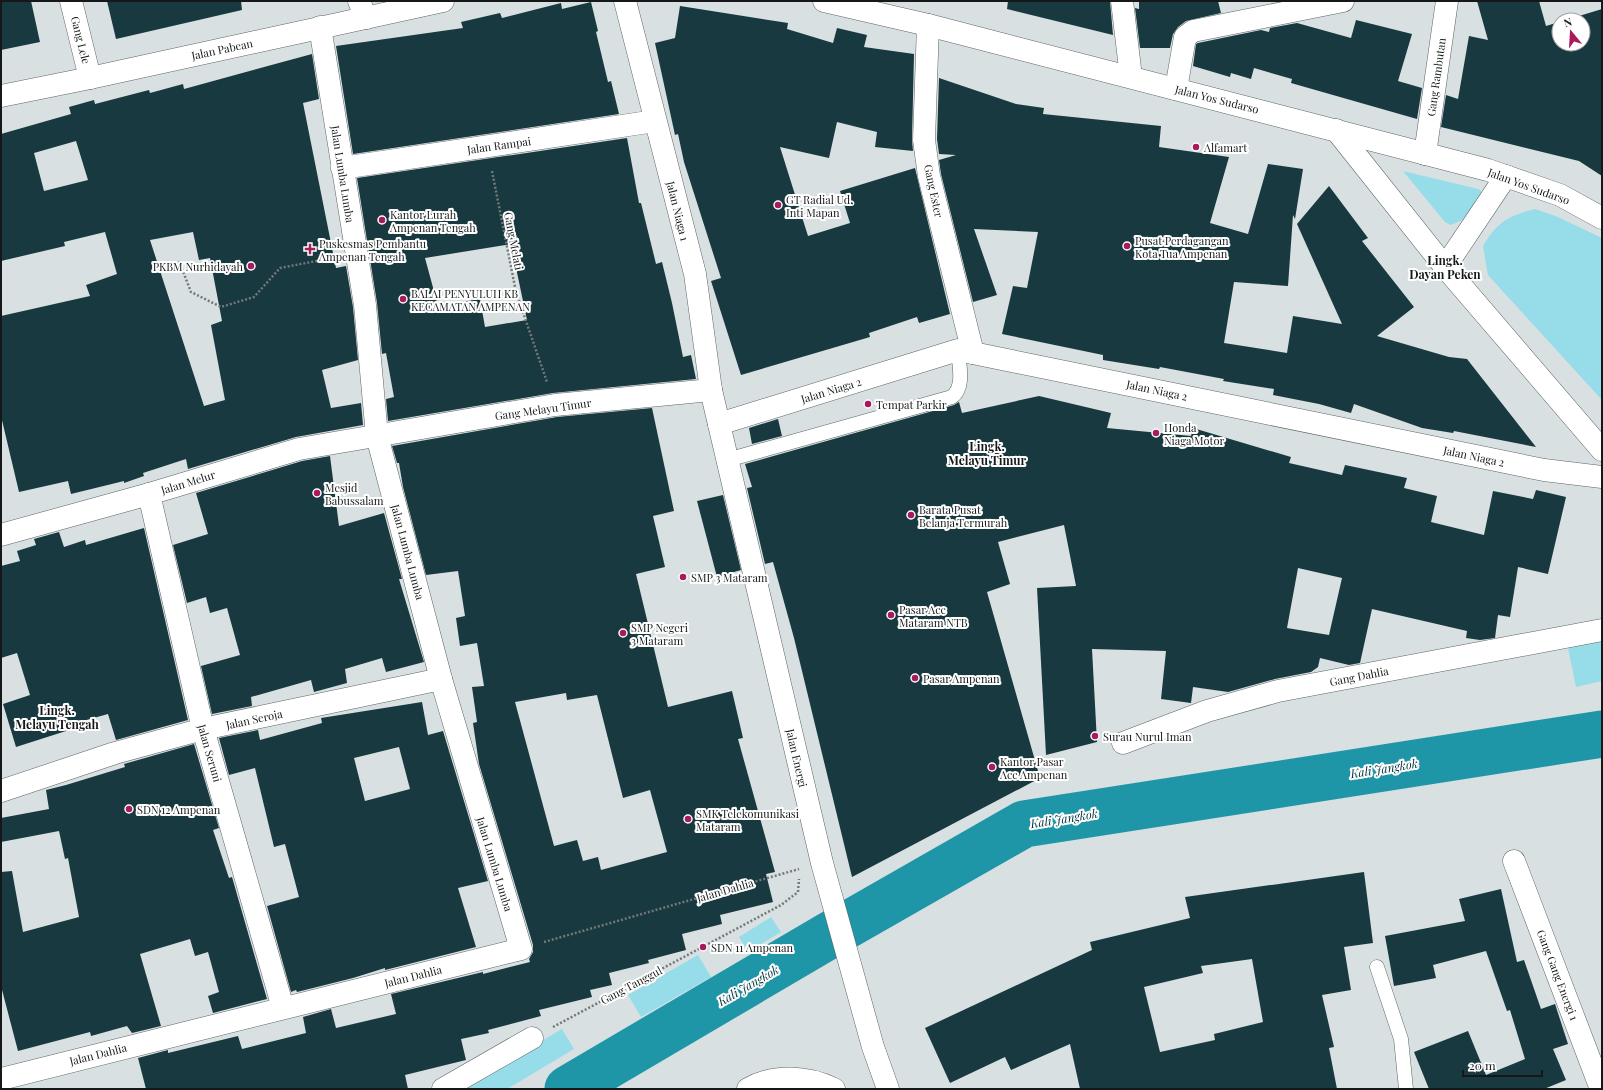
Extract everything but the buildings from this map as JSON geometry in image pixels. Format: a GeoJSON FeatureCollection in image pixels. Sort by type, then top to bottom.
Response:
{"type":"FeatureCollection","features":[{"type":"Feature","properties":{"kind":"main road","name":"Gang Lele"},"geometry":{"type":"LineString","coordinates":[[71,1],[90,78]]}},
{"type":"Feature","properties":{"kind":"main road","name":"Jalan Pabean"},"geometry":{"type":"LineString","coordinates":[[1,96],[90,78],[320,27],[363,10],[443,1]]}},
{"type":"Feature","properties":{"kind":"main road","name":"Jalan Niaga 1"},"geometry":{"type":"LineString","coordinates":[[625,1],[695,274],[711,390],[719,424]]}},
{"type":"Feature","properties":{"kind":"main road","name":"Jalan Yos Sudarso"},"geometry":{"type":"LineString","coordinates":[[824,1],[928,25],[1131,77],[1506,176],[1560,195],[1602,218]]}},
{"type":"Feature","properties":{"kind":"main road"},"geometry":{"type":"LineString","coordinates":[[1122,1],[1131,77]]}},
{"type":"Feature","properties":{"kind":"main road"},"geometry":{"type":"LineString","coordinates":[[1176,89],[1185,37],[1193,31],[1344,1]]}},
{"type":"Feature","properties":{"kind":"main road","name":"Gang Rambutan"},"geometry":{"type":"LineString","coordinates":[[1425,154],[1447,1]]}},
{"type":"Feature","properties":{"kind":"main road","name":"Gang Ester"},"geometry":{"type":"LineString","coordinates":[[928,25],[924,140],[929,176],[966,351]]}},
{"type":"Feature","properties":{"kind":"main road","name":"Jalan Lumba Lumba"},"geometry":{"type":"LineString","coordinates":[[320,27],[365,305],[377,436],[441,679],[520,949]]}},
{"type":"Feature","properties":{"kind":"main road","name":"Jalan Rampai"},"geometry":{"type":"LineString","coordinates":[[342,168],[655,121]]}},
{"type":"Feature","properties":{"kind":"main road"},"geometry":{"type":"LineString","coordinates":[[1336,130],[1445,267],[1602,450]]}},
{"type":"Feature","properties":{"kind":"main road"},"geometry":{"type":"LineString","coordinates":[[1445,267],[1506,176]]}},
{"type":"Feature","properties":{"kind":"main road","name":"Jalan Niaga 2"},"geometry":{"type":"LineString","coordinates":[[719,424],[966,351],[1544,470],[1602,477]]}},
{"type":"Feature","properties":{"kind":"main road","name":"Gang Melayu Timur"},"geometry":{"type":"LineString","coordinates":[[377,436],[555,405],[711,390]]}},
{"type":"Feature","properties":{"kind":"main road","name":"Jalan Energi"},"geometry":{"type":"LineString","coordinates":[[719,424],[822,863],[873,1047],[888,1089]]}},
{"type":"Feature","properties":{"kind":"main road","name":"Jalan Melur"},"geometry":{"type":"LineString","coordinates":[[1,535],[149,494],[299,449],[377,436]]}},
{"type":"Feature","properties":{"kind":"main road","name":"Jalan Seruni"},"geometry":{"type":"LineString","coordinates":[[149,494],[203,729],[283,1008]]}},
{"type":"Feature","properties":{"kind":"main road","name":"Gang Dahlia"},"geometry":{"type":"LineString","coordinates":[[1123,743],[1207,711],[1278,691],[1602,630]]}},
{"type":"Feature","properties":{"kind":"main road","name":"Jalan Seroja"},"geometry":{"type":"LineString","coordinates":[[1,791],[115,753],[203,729],[441,679]]}},
{"type":"Feature","properties":{"kind":"main road","name":"Gang Gang Energi 1"},"geometry":{"type":"LineString","coordinates":[[1514,861],[1601,1089]]}},
{"type":"Feature","properties":{"kind":"main road","name":"Jalan Dahlia"},"geometry":{"type":"LineString","coordinates":[[1,1079],[520,949]]}},
{"type":"Feature","properties":{"kind":"main road"},"geometry":{"type":"LineString","coordinates":[[442,1089],[532,1038]]}},
{"type":"Feature","properties":{"kind":"main road"},"geometry":{"type":"LineString","coordinates":[[748,1089],[759,1083],[786,1078],[811,1080],[834,1089]]}},
{"type":"Feature","properties":{"kind":"lane"},"geometry":{"type":"LineString","coordinates":[[727,460],[952,397],[957,394],[960,387],[966,351]]}},
{"type":"Feature","properties":{"kind":"lane"},"geometry":{"type":"LineString","coordinates":[[1377,968],[1402,1039],[1406,1089]]}},
{"type":"Feature","properties":{"kind":"path","name":"Gang Melati"},"geometry":{"type":"LineString","coordinates":[[487,146],[516,292],[555,405]]}},
{"type":"Feature","properties":{"kind":"path"},"geometry":{"type":"LineString","coordinates":[[179,261],[191,292],[221,307],[254,297],[280,268],[356,253]]}},
{"type":"Feature","properties":{"kind":"path","name":"Jalan Dahlia"},"geometry":{"type":"LineString","coordinates":[[520,949],[800,869]]}},
{"type":"Feature","properties":{"kind":"path","name":"Gang Tanggul"},"geometry":{"type":"LineString","coordinates":[[532,1038],[781,905],[798,892],[800,869]]}},
{"type":"Feature","properties":{"kind":"shaded area"},"geometry":{"type":"Polygon","coordinates":[[[1403,171],[1478,189],[1481,191],[1479,203],[1471,213],[1461,221],[1450,225],[1445,222],[1403,171]]]}},
{"type":"Feature","properties":{"kind":"shaded area"},"geometry":{"type":"Polygon","coordinates":[[[1535,209],[1558,217],[1602,238],[1602,400],[1488,275],[1483,246],[1488,238],[1498,226],[1510,217],[1535,209]]]}},
{"type":"Feature","properties":{"kind":"shaded area"},"geometry":{"type":"Polygon","coordinates":[[[1602,636],[1602,681],[1576,687],[1567,643],[1602,636]]]}},
{"type":"Feature","properties":{"kind":"shaded area"},"geometry":{"type":"Polygon","coordinates":[[[771,917],[781,932],[748,952],[739,937],[771,917]]]}},
{"type":"Feature","properties":{"kind":"shaded area"},"geometry":{"type":"Polygon","coordinates":[[[698,955],[711,977],[641,1017],[628,995],[698,955]]]}},
{"type":"Feature","properties":{"kind":"shaded area"},"geometry":{"type":"Polygon","coordinates":[[[562,1029],[574,1049],[507,1089],[460,1089],[562,1029]]]}},
{"type":"Feature","properties":{"kind":"waterway","name":"Kali Jangkok"},"geometry":{"type":"LineString","coordinates":[[568,1089],[828,936],[1024,824],[1602,734]]}},
{"type":"Feature","properties":{"kind":"place","name":"Alfamart"},"geometry":{"type":"Point","coordinates":[1196,147]}},
{"type":"Feature","properties":{"kind":"place","name":"GT Radial Ud. Inti Mapan"},"geometry":{"type":"Point","coordinates":[778,205]}},
{"type":"Feature","properties":{"kind":"place","name":"Kantor Lurah Ampenan Tengah"},"geometry":{"type":"Point","coordinates":[382,220]}},
{"type":"Feature","properties":{"kind":"place","name":"Pusat Perdagangan Kota Tua Ampenan"},"geometry":{"type":"Point","coordinates":[1127,246]}},
{"type":"Feature","properties":{"kind":"place","name":"Puskesmas Pembantu Ampenan Tengah"},"geometry":{"type":"Point","coordinates":[310,249]}},
{"type":"Feature","properties":{"kind":"place","name":"PKBM Nurhidayah"},"geometry":{"type":"Point","coordinates":[251,266]}},
{"type":"Feature","properties":{"kind":"place","name":"BALAI PENYULUH KB KECAMATAN AMPENAN"},"geometry":{"type":"Point","coordinates":[403,299]}},
{"type":"Feature","properties":{"kind":"place","name":"Tempat Parkir"},"geometry":{"type":"Point","coordinates":[868,404]}},
{"type":"Feature","properties":{"kind":"place","name":"Honda Niaga Motor"},"geometry":{"type":"Point","coordinates":[1156,433]}},
{"type":"Feature","properties":{"kind":"place","name":"Mesjid Babussalam"},"geometry":{"type":"Point","coordinates":[317,493]}},
{"type":"Feature","properties":{"kind":"place","name":"Barata Pusat Belanja Termurah"},"geometry":{"type":"Point","coordinates":[911,515]}},
{"type":"Feature","properties":{"kind":"place","name":"SMP 3 Mataram"},"geometry":{"type":"Point","coordinates":[683,577]}},
{"type":"Feature","properties":{"kind":"place","name":"Pasar Acc Mataram NTB"},"geometry":{"type":"Point","coordinates":[891,615]}},
{"type":"Feature","properties":{"kind":"place","name":"SMP Negeri 3 Mataram"},"geometry":{"type":"Point","coordinates":[623,633]}},
{"type":"Feature","properties":{"kind":"place","name":"Pasar Ampenan"},"geometry":{"type":"Point","coordinates":[915,678]}},
{"type":"Feature","properties":{"kind":"place","name":"Surau Nurul Iman"},"geometry":{"type":"Point","coordinates":[1095,736]}},
{"type":"Feature","properties":{"kind":"place","name":"Kantor Pasar Acc Ampenan"},"geometry":{"type":"Point","coordinates":[992,767]}},
{"type":"Feature","properties":{"kind":"place","name":"SDN 12 Ampenan"},"geometry":{"type":"Point","coordinates":[129,809]}},
{"type":"Feature","properties":{"kind":"place","name":"SMK Telekomunikasi Mataram"},"geometry":{"type":"Point","coordinates":[688,819]}},
{"type":"Feature","properties":{"kind":"place","name":"SDN 11 Ampenan"},"geometry":{"type":"Point","coordinates":[703,947]}},
{"type":"Feature","properties":{"kind":"district","name":"Lingk. Dayan Peken"},"geometry":{"type":"Point","coordinates":[1445,267]}},
{"type":"Feature","properties":{"kind":"district","name":"Lingk. Melayu Timur"},"geometry":{"type":"Point","coordinates":[987,453]}},
{"type":"Feature","properties":{"kind":"district","name":"Lingk. Melayu Tengah"},"geometry":{"type":"Point","coordinates":[57,717]}}]}
